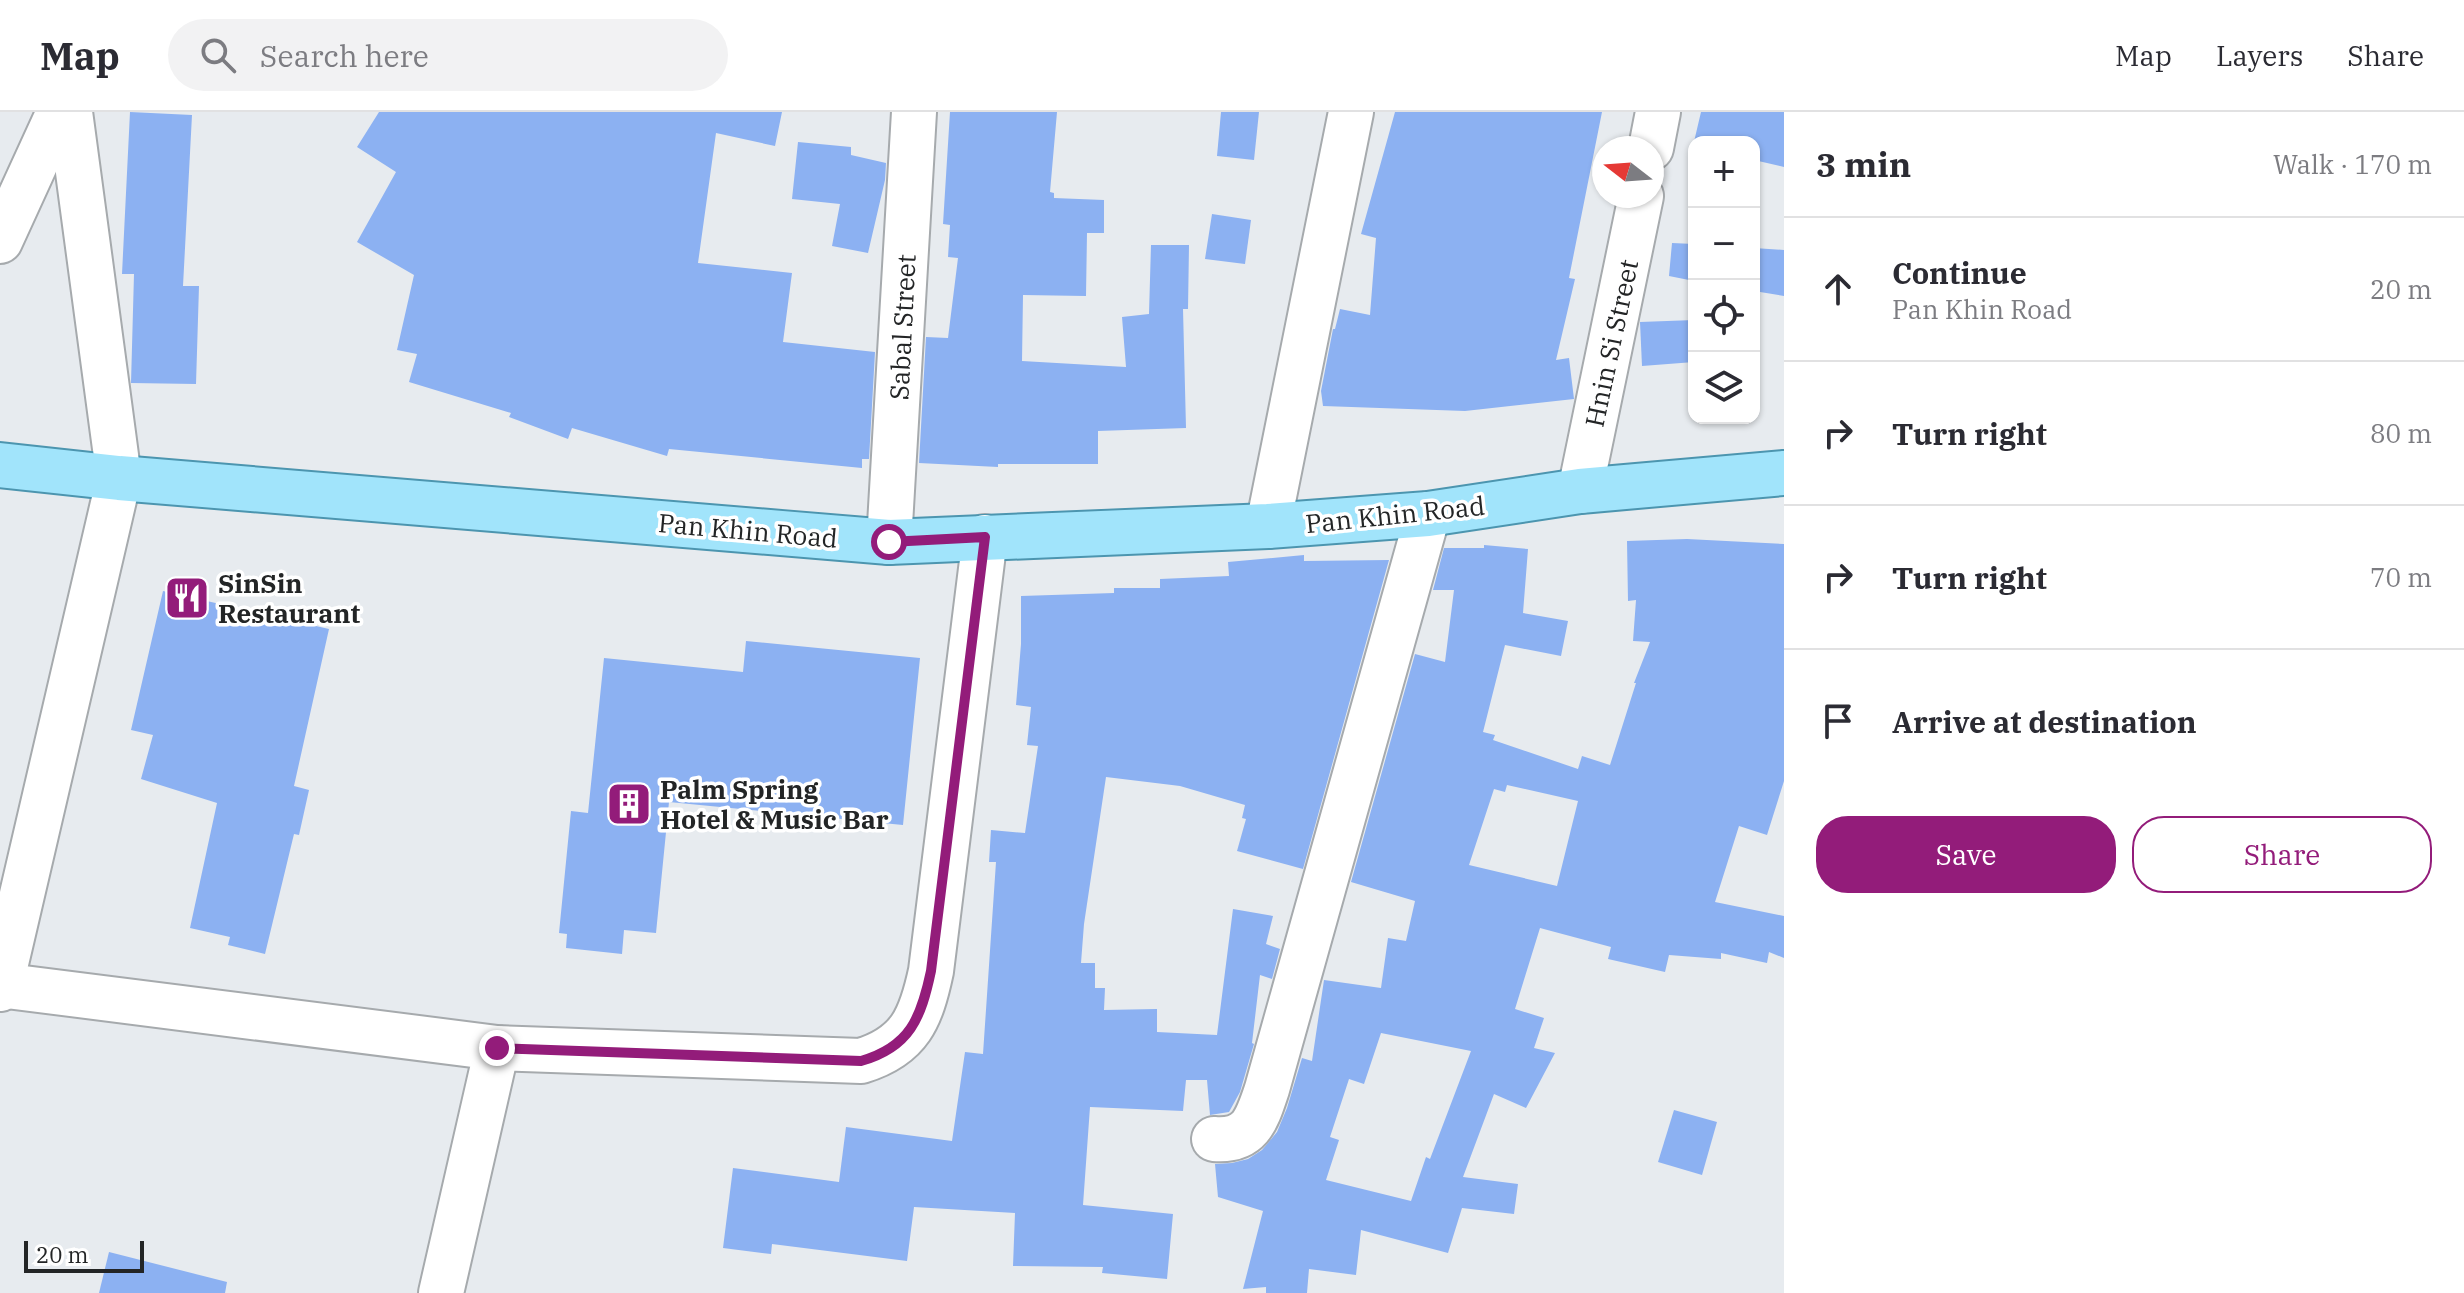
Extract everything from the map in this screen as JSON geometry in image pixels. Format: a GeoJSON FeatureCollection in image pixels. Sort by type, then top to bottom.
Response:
{"type":"FeatureCollection","features":[{"type":"Feature","properties":{"kind":"main road","name":"Pan Khin Road"},"geometry":{"type":"LineString","coordinates":[[0,465],[119,478],[889,542],[1268,526],[1428,514],[1580,491],[1784,473]]}},
{"type":"Feature","properties":{"kind":"street"},"geometry":{"type":"LineString","coordinates":[[0,241],[59,112]]}},
{"type":"Feature","properties":{"kind":"street"},"geometry":{"type":"LineString","coordinates":[[70,112],[119,478],[0,986],[497,1048],[861,1061],[884,1054],[905,1037],[923,1007],[931,971],[985,537]]}},
{"type":"Feature","properties":{"kind":"street","name":"Sabal Street"},"geometry":{"type":"LineString","coordinates":[[889,542],[914,112]]}},
{"type":"Feature","properties":{"kind":"street"},"geometry":{"type":"LineString","coordinates":[[1268,526],[1351,112]]}},
{"type":"Feature","properties":{"kind":"street"},"geometry":{"type":"LineString","coordinates":[[1653,136],[1658,112]]}},
{"type":"Feature","properties":{"kind":"street","name":"Hnin Si Street"},"geometry":{"type":"LineString","coordinates":[[1580,491],[1639,208]]}},
{"type":"Feature","properties":{"kind":"street"},"geometry":{"type":"LineString","coordinates":[[1214,1139],[1231,1140],[1256,1123],[1428,514]]}},
{"type":"Feature","properties":{"kind":"street"},"geometry":{"type":"LineString","coordinates":[[441,1293],[497,1048]]}},
{"type":"Feature","properties":{"kind":"building"},"geometry":{"type":"Polygon","coordinates":[[[130,112],[192,115],[183,286],[199,286],[196,384],[131,383],[134,274],[122,274],[130,112]]]}},
{"type":"Feature","properties":{"kind":"building"},"geometry":{"type":"Polygon","coordinates":[[[379,112],[782,112],[775,146],[716,133],[698,263],[792,273],[783,342],[875,352],[869,459],[862,459],[862,468],[669,449],[667,456],[572,428],[568,439],[509,417],[511,413],[409,382],[417,354],[397,350],[414,275],[357,242],[396,172],[357,147],[379,112]]]}},
{"type":"Feature","properties":{"kind":"building"},"geometry":{"type":"Polygon","coordinates":[[[950,112],[1057,112],[1050,192],[1054,193],[1054,198],[1104,200],[1104,233],[1087,233],[1086,296],[1023,295],[1022,361],[1126,367],[1122,317],[1149,314],[1151,245],[1189,245],[1188,309],[1183,309],[1186,428],[1098,431],[1098,464],[998,464],[998,467],[919,463],[926,337],[948,338],[958,258],[948,257],[950,225],[943,224],[950,112]]]}},
{"type":"Feature","properties":{"kind":"building"},"geometry":{"type":"Polygon","coordinates":[[[1221,112],[1259,112],[1254,160],[1217,156],[1221,112]]]}},
{"type":"Feature","properties":{"kind":"building"},"geometry":{"type":"Polygon","coordinates":[[[1395,112],[1602,112],[1597,136],[1592,136],[1592,162],[1569,278],[1575,279],[1556,360],[1569,358],[1574,399],[1465,411],[1323,406],[1321,391],[1340,309],[1370,315],[1376,238],[1361,234],[1395,112]]]}},
{"type":"Feature","properties":{"kind":"building"},"geometry":{"type":"Polygon","coordinates":[[[1701,112],[1784,112],[1784,167],[1760,161],[1760,136],[1695,136],[1701,112]]]}},
{"type":"Feature","properties":{"kind":"building"},"geometry":{"type":"Polygon","coordinates":[[[798,142],[851,147],[851,155],[886,163],[868,253],[832,246],[840,204],[792,199],[798,142]]]}},
{"type":"Feature","properties":{"kind":"building"},"geometry":{"type":"Polygon","coordinates":[[[1212,214],[1251,220],[1245,264],[1205,259],[1212,214]]]}},
{"type":"Feature","properties":{"kind":"building"},"geometry":{"type":"Polygon","coordinates":[[[1672,243],[1688,244],[1688,280],[1669,276],[1672,243]]]}},
{"type":"Feature","properties":{"kind":"building"},"geometry":{"type":"Polygon","coordinates":[[[1760,248],[1784,250],[1784,296],[1760,292],[1760,248]]]}},
{"type":"Feature","properties":{"kind":"building"},"geometry":{"type":"Polygon","coordinates":[[[1688,320],[1688,362],[1642,366],[1640,322],[1688,320]]]}},
{"type":"Feature","properties":{"kind":"building"},"geometry":{"type":"Polygon","coordinates":[[[1687,539],[1784,544],[1784,781],[1767,835],[1739,826],[1715,902],[1784,916],[1784,958],[1769,952],[1767,963],[1721,953],[1721,959],[1669,955],[1665,972],[1608,959],[1611,947],[1540,928],[1515,1009],[1544,1018],[1534,1048],[1555,1053],[1526,1108],[1494,1094],[1463,1177],[1518,1184],[1514,1214],[1462,1208],[1448,1253],[1361,1230],[1356,1275],[1309,1269],[1307,1293],[1266,1293],[1266,1287],[1243,1289],[1263,1211],[1218,1197],[1215,1164],[1248,1159],[1262,1150],[1277,1132],[1302,1058],[1312,1061],[1324,980],[1381,988],[1388,938],[1406,941],[1415,901],[1351,882],[1415,654],[1445,662],[1454,590],[1433,590],[1444,548],[1484,548],[1484,545],[1528,549],[1523,613],[1568,621],[1561,656],[1505,645],[1483,732],[1495,735],[1493,740],[1578,769],[1582,756],[1610,765],[1634,683],[1650,642],[1633,641],[1636,600],[1628,601],[1627,541],[1687,539]],[[1507,785],[1505,792],[1494,789],[1469,865],[1557,886],[1578,801],[1507,785]],[[1381,1033],[1364,1084],[1349,1079],[1330,1137],[1339,1140],[1326,1180],[1411,1201],[1426,1157],[1430,1159],[1471,1051],[1381,1033]]]}},
{"type":"Feature","properties":{"kind":"building"},"geometry":{"type":"Polygon","coordinates":[[[1304,555],[1304,561],[1389,560],[1303,869],[1237,851],[1246,819],[1242,818],[1245,805],[1180,786],[1106,777],[1081,963],[1095,963],[1095,988],[1105,988],[1104,1010],[1157,1009],[1157,1032],[1217,1035],[1233,909],[1273,916],[1266,944],[1280,949],[1272,979],[1260,975],[1254,1044],[1240,1092],[1229,1112],[1210,1115],[1207,1080],[1186,1080],[1183,1111],[1090,1107],[1083,1205],[1173,1214],[1167,1279],[1102,1273],[1103,1267],[1013,1266],[1015,1213],[914,1207],[907,1261],[772,1244],[771,1254],[723,1248],[733,1168],[839,1182],[846,1127],[952,1141],[965,1052],[983,1054],[996,862],[989,862],[991,830],[1025,833],[1038,746],[1027,745],[1031,707],[1016,705],[1021,596],[1114,593],[1114,588],[1160,588],[1160,579],[1229,576],[1228,562],[1304,555]]]}},
{"type":"Feature","properties":{"kind":"building"},"geometry":{"type":"Polygon","coordinates":[[[163,591],[329,629],[294,786],[309,790],[299,835],[294,834],[265,954],[228,945],[230,937],[190,928],[217,803],[141,779],[153,735],[131,730],[163,591]]]}},
{"type":"Feature","properties":{"kind":"building"},"geometry":{"type":"Polygon","coordinates":[[[746,641],[920,658],[903,825],[669,802],[656,933],[624,930],[622,954],[566,948],[567,934],[559,933],[571,811],[588,813],[604,658],[743,672],[746,641]]]}},
{"type":"Feature","properties":{"kind":"building"},"geometry":{"type":"Polygon","coordinates":[[[1674,1110],[1717,1122],[1702,1175],[1658,1162],[1674,1110]]]}},
{"type":"Feature","properties":{"kind":"building"},"geometry":{"type":"Polygon","coordinates":[[[109,1252],[227,1282],[225,1293],[99,1293],[109,1252]]]}},
{"type":"Feature","properties":{"kind":"place","name":"SinSin Restaurant"},"geometry":{"type":"Point","coordinates":[187,598]}},
{"type":"Feature","properties":{"kind":"place","name":"Palm Spring Hotel & Music Bar"},"geometry":{"type":"Point","coordinates":[629,804]}},
{"type":"Feature","properties":{"kind":"route"},"geometry":{"type":"LineString","coordinates":[[497,1048],[861,1061],[884,1054],[905,1037],[923,1007],[931,971],[985,537],[889,542]]}}]}
